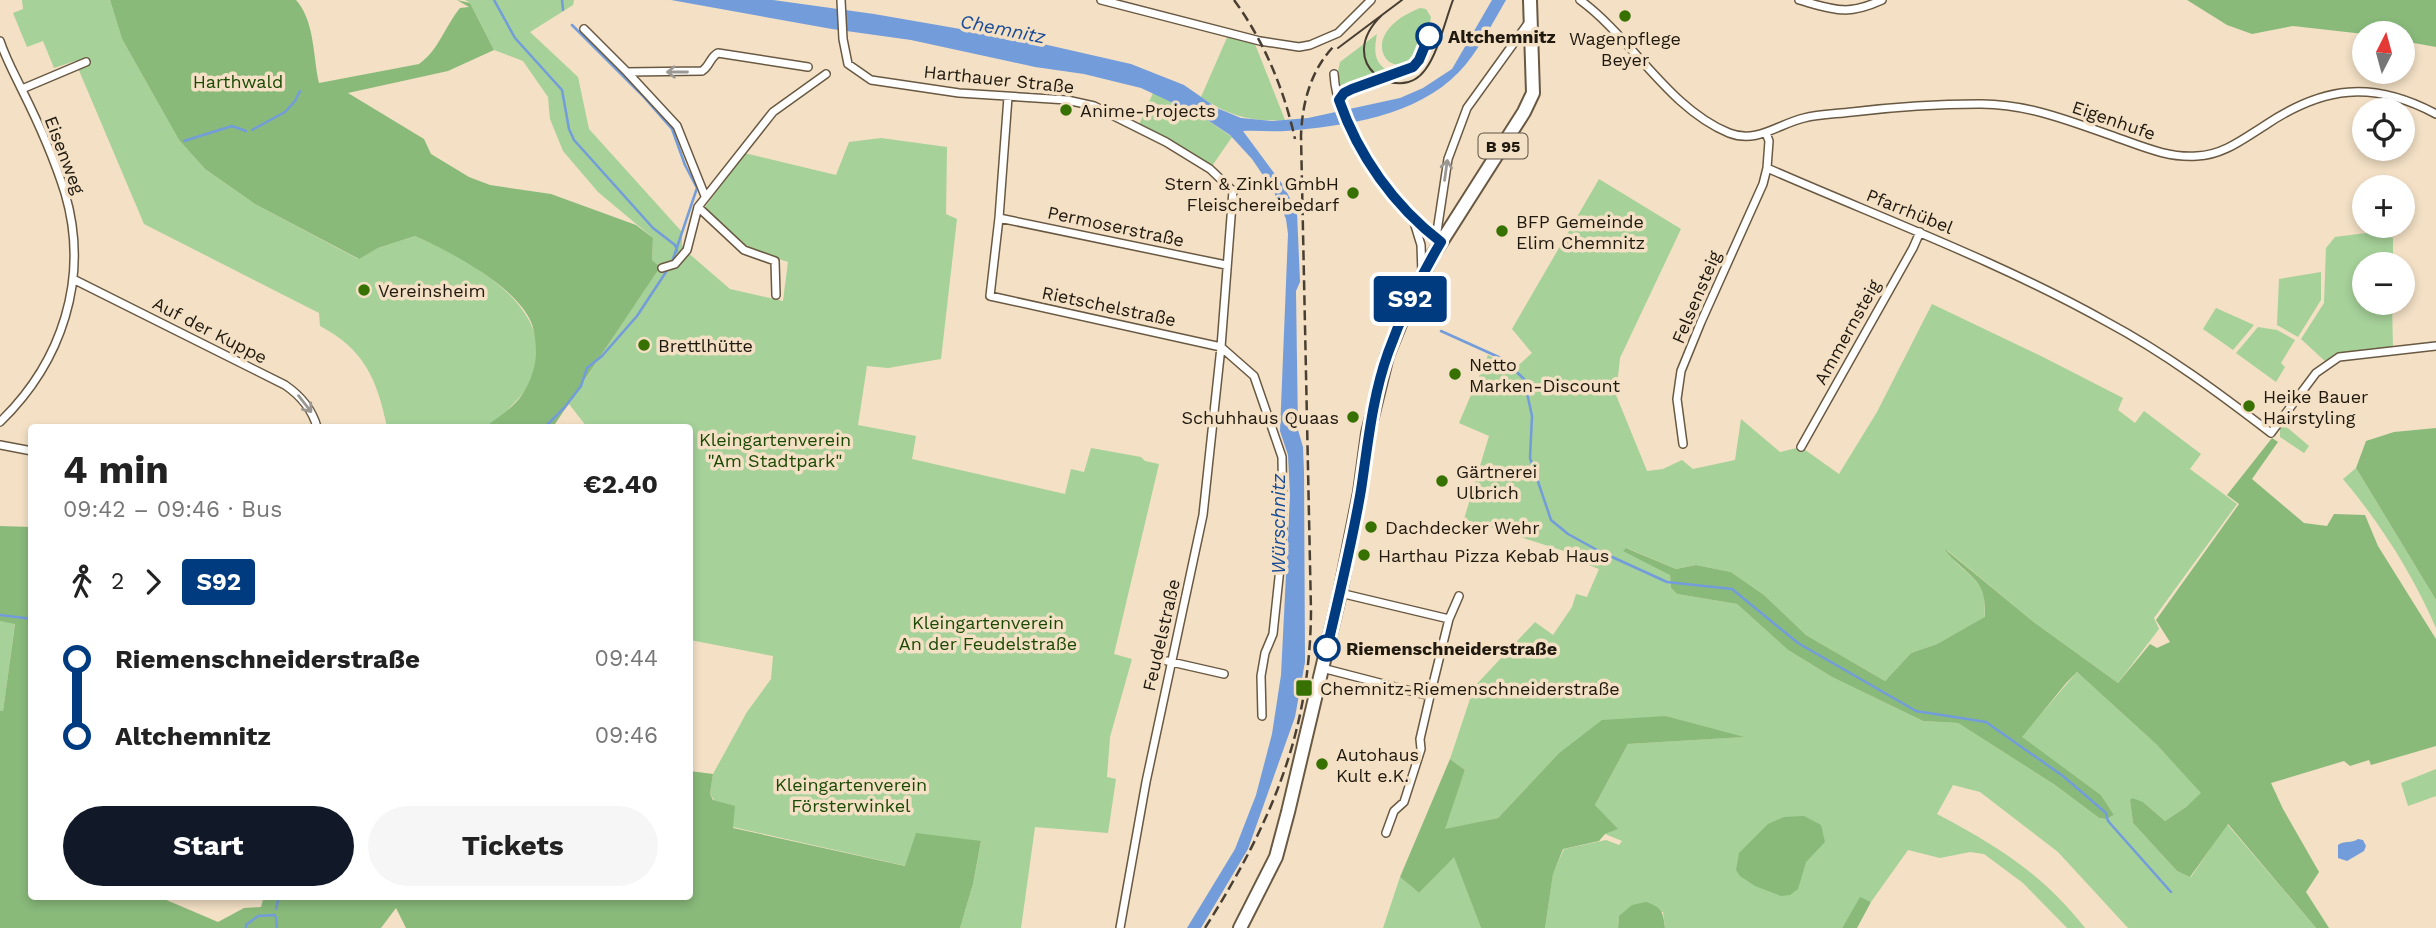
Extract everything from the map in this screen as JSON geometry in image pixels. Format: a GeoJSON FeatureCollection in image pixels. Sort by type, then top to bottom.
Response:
{"type":"FeatureCollection","features":[{"type":"Feature","properties":{"kind":"main road","name":"B 95"},"geometry":{"type":"LineString","coordinates":[[1240,928],[1276,857],[1340,593],[1360,492],[1368,433],[1389,351],[1438,240],[1517,124],[1533,93],[1530,0]]}},
{"type":"Feature","properties":{"kind":"street","name":"Harthauer Straße"},"geometry":{"type":"LineString","coordinates":[[841,0],[843,39],[848,64],[871,80],[959,93],[1067,100],[1094,106],[1166,142],[1210,169],[1233,191],[1221,347]]}},
{"type":"Feature","properties":{"kind":"street"},"geometry":{"type":"LineString","coordinates":[[1101,0],[1270,43],[1299,47],[1326,39],[1346,26],[1371,0]]}},
{"type":"Feature","properties":{"kind":"street"},"geometry":{"type":"LineString","coordinates":[[1580,0],[1674,94],[1696,112],[1721,129],[1742,137],[1766,133],[1769,141],[1767,168]]}},
{"type":"Feature","properties":{"kind":"street"},"geometry":{"type":"LineString","coordinates":[[1799,0],[1848,11],[1863,9],[1882,0]]}},
{"type":"Feature","properties":{"kind":"street"},"geometry":{"type":"LineString","coordinates":[[1438,240],[1448,159],[1467,107],[1531,19]]}},
{"type":"Feature","properties":{"kind":"street"},"geometry":{"type":"LineString","coordinates":[[584,29],[677,126],[705,196]]}},
{"type":"Feature","properties":{"kind":"street","name":"Eisenweg"},"geometry":{"type":"LineString","coordinates":[[0,41],[3,61],[22,89],[65,194],[71,223],[73,279],[68,311],[58,343],[28,393],[0,422]]}},
{"type":"Feature","properties":{"kind":"street"},"geometry":{"type":"LineString","coordinates":[[627,72],[702,71],[706,69],[712,56],[718,53],[808,67]]}},
{"type":"Feature","properties":{"kind":"street"},"geometry":{"type":"LineString","coordinates":[[22,89],[86,62]]}},
{"type":"Feature","properties":{"kind":"street"},"geometry":{"type":"LineString","coordinates":[[662,268],[675,264],[687,250],[698,207],[773,112],[826,74]]}},
{"type":"Feature","properties":{"kind":"street"},"geometry":{"type":"LineString","coordinates":[[1334,74],[1341,104],[1354,139],[1389,191],[1413,218],[1438,240]]}},
{"type":"Feature","properties":{"kind":"street","name":"Eigenhufe"},"geometry":{"type":"LineString","coordinates":[[1766,133],[1805,117],[1893,107],[1981,103],[2043,112],[2162,153],[2198,156],[2229,148],[2278,116],[2312,99],[2343,92],[2370,91],[2391,95],[2436,114]]}},
{"type":"Feature","properties":{"kind":"street"},"geometry":{"type":"LineString","coordinates":[[999,218],[1008,97]]}},
{"type":"Feature","properties":{"kind":"street","name":"Pfarrhübel"},"geometry":{"type":"LineString","coordinates":[[1767,168],[1920,232],[2032,283],[2110,323],[2211,388],[2271,433],[2316,373],[2339,356],[2436,346]]}},
{"type":"Feature","properties":{"kind":"street","name":"Felsensteig"},"geometry":{"type":"LineString","coordinates":[[1683,444],[1676,399],[1681,371],[1763,184],[1767,168]]}},
{"type":"Feature","properties":{"kind":"street"},"geometry":{"type":"LineString","coordinates":[[698,207],[744,250],[775,261],[776,295]]}},
{"type":"Feature","properties":{"kind":"street","name":"Permoserstraße"},"geometry":{"type":"LineString","coordinates":[[999,218],[1226,265]]}},
{"type":"Feature","properties":{"kind":"street","name":"Rietschelstraße"},"geometry":{"type":"LineString","coordinates":[[999,218],[990,296],[1221,347]]}},
{"type":"Feature","properties":{"kind":"street"},"geometry":{"type":"LineString","coordinates":[[1413,218],[1421,245],[1422,277]]}},
{"type":"Feature","properties":{"kind":"street","name":"Ammernsteig"},"geometry":{"type":"LineString","coordinates":[[1801,447],[1920,232]]}},
{"type":"Feature","properties":{"kind":"street","name":"Auf der Kuppe"},"geometry":{"type":"LineString","coordinates":[[73,279],[285,385],[303,400],[312,412],[316,424]]}},
{"type":"Feature","properties":{"kind":"street"},"geometry":{"type":"LineString","coordinates":[[1221,347],[1254,376],[1282,457],[1283,526],[1280,568],[1273,634],[1265,653],[1261,676],[1262,716]]}},
{"type":"Feature","properties":{"kind":"street","name":"Feudelstraße"},"geometry":{"type":"LineString","coordinates":[[1120,928],[1169,662],[1203,515],[1221,347]]}},
{"type":"Feature","properties":{"kind":"street"},"geometry":{"type":"LineString","coordinates":[[0,445],[28,451]]}},
{"type":"Feature","properties":{"kind":"street"},"geometry":{"type":"LineString","coordinates":[[1340,593],[1449,619]]}},
{"type":"Feature","properties":{"kind":"street"},"geometry":{"type":"LineString","coordinates":[[1386,833],[1394,811],[1404,802],[1408,792],[1421,749],[1420,739],[1449,619],[1459,596]]}},
{"type":"Feature","properties":{"kind":"street"},"geometry":{"type":"LineString","coordinates":[[1169,662],[1224,674]]}},
{"type":"Feature","properties":{"kind":"street"},"geometry":{"type":"LineString","coordinates":[[1322,668],[1430,696]]}},
{"type":"Feature","properties":{"kind":"green space"},"geometry":{"type":"Polygon","coordinates":[[[22,0],[110,0],[122,39],[179,140],[205,169],[255,204],[358,259],[378,248],[415,236],[438,246],[487,276],[509,295],[526,316],[536,339],[536,364],[524,392],[511,407],[489,424],[386,424],[379,394],[366,367],[348,345],[320,326],[319,313],[144,224],[75,61],[54,68],[43,41],[27,47],[13,13],[23,9],[22,0]]]}},
{"type":"Feature","properties":{"kind":"green space","name":"Harthwald"},"geometry":{"type":"Polygon","coordinates":[[[110,0],[296,0],[307,18],[319,83],[419,64],[432,52],[460,8],[469,7],[457,0],[470,3],[494,50],[448,71],[348,93],[424,139],[431,154],[469,177],[490,185],[551,194],[636,225],[653,238],[652,260],[660,267],[555,424],[490,424],[519,399],[529,383],[536,354],[532,326],[511,295],[463,260],[415,236],[378,248],[359,259],[255,204],[205,169],[179,140],[122,39],[110,0]]]}},
{"type":"Feature","properties":{"kind":"green space"},"geometry":{"type":"Polygon","coordinates":[[[465,0],[574,0],[573,5],[530,32],[578,77],[589,129],[682,232],[682,245],[686,251],[730,289],[783,301],[788,262],[745,248],[703,210],[744,153],[836,175],[849,142],[881,138],[947,147],[946,214],[957,219],[941,359],[888,368],[867,366],[858,425],[916,436],[912,459],[1065,494],[1071,469],[1084,472],[1091,448],[1141,457],[1145,461],[1159,464],[1114,654],[1132,659],[1110,737],[1107,777],[1116,779],[1108,833],[1035,827],[1021,928],[960,928],[973,884],[981,842],[906,866],[733,827],[710,794],[713,774],[747,712],[771,679],[773,656],[693,641],[693,424],[585,424],[569,404],[659,267],[652,260],[653,238],[598,192],[563,151],[550,119],[548,97],[523,61],[494,50],[470,3],[465,0]]]}},
{"type":"Feature","properties":{"kind":"green space"},"geometry":{"type":"Polygon","coordinates":[[[2187,0],[2436,0],[2436,47],[2415,43],[2415,21],[2352,21],[2352,33],[2293,26],[2252,34],[2227,25],[2187,0]]]}},
{"type":"Feature","properties":{"kind":"green space"},"geometry":{"type":"Polygon","coordinates":[[[1420,8],[1426,9],[1431,17],[1423,45],[1411,60],[1399,65],[1388,61],[1382,51],[1384,37],[1395,22],[1420,8]]]}},
{"type":"Feature","properties":{"kind":"green space"},"geometry":{"type":"Polygon","coordinates":[[[1229,33],[1253,39],[1285,120],[1241,116],[1221,109],[1201,97],[1229,33]]]}},
{"type":"Feature","properties":{"kind":"green space"},"geometry":{"type":"Polygon","coordinates":[[[1377,34],[1376,56],[1380,65],[1390,74],[1341,89],[1338,71],[1340,62],[1377,34]]]}},
{"type":"Feature","properties":{"kind":"green space"},"geometry":{"type":"Polygon","coordinates":[[[1153,93],[1203,117],[1232,137],[1210,169],[1138,127],[1153,93]]]}},
{"type":"Feature","properties":{"kind":"green space"},"geometry":{"type":"Polygon","coordinates":[[[1599,179],[1681,229],[1620,358],[1616,395],[1647,471],[1663,469],[1682,460],[1693,469],[1735,460],[1741,419],[1780,452],[1801,447],[1839,474],[1877,412],[1932,304],[2123,398],[2118,410],[2135,423],[2144,411],[2201,454],[2190,469],[2237,504],[2154,618],[2159,629],[2118,683],[2035,623],[1947,550],[1982,589],[1985,618],[1937,644],[1911,653],[1885,681],[1806,635],[1764,595],[1731,572],[1696,565],[1676,569],[1627,548],[1670,575],[1671,588],[1677,594],[1737,604],[1788,650],[1832,677],[1923,721],[1958,723],[2055,785],[2099,818],[2106,819],[2114,815],[2101,795],[2021,737],[2077,672],[2157,745],[2202,793],[2165,821],[2143,802],[2130,800],[2133,823],[2177,871],[2191,877],[2227,824],[2316,928],[2128,928],[2058,852],[1980,792],[1953,785],[1937,814],[2017,862],[2052,891],[2085,928],[2067,928],[2023,883],[1984,854],[1970,852],[1940,858],[1908,850],[1871,902],[1860,898],[1842,928],[1665,928],[1663,912],[1619,916],[1618,928],[1545,928],[1553,873],[1564,849],[1606,840],[1619,845],[1622,841],[1605,834],[1617,829],[1595,805],[1628,744],[1741,737],[1666,716],[1558,754],[1498,818],[1444,830],[1465,770],[1450,759],[1474,687],[1535,622],[1553,635],[1572,607],[1576,594],[1587,597],[1599,569],[1583,563],[1586,558],[1464,519],[1489,436],[1459,423],[1488,355],[1503,362],[1512,371],[1532,353],[1512,329],[1599,179]]]}},
{"type":"Feature","properties":{"kind":"green space"},"geometry":{"type":"Polygon","coordinates":[[[2352,235],[2352,238],[2393,238],[2393,252],[2352,252],[2352,315],[2392,315],[2393,351],[2353,354],[2327,363],[2301,339],[2324,303],[2326,248],[2335,237],[2352,235]]]}},
{"type":"Feature","properties":{"kind":"green space"},"geometry":{"type":"Polygon","coordinates":[[[2321,272],[2321,300],[2298,337],[2277,325],[2279,279],[2321,272]]]}},
{"type":"Feature","properties":{"kind":"green space"},"geometry":{"type":"Polygon","coordinates":[[[2216,308],[2254,325],[2233,350],[2203,329],[2216,308]]]}},
{"type":"Feature","properties":{"kind":"green space"},"geometry":{"type":"Polygon","coordinates":[[[2258,327],[2277,330],[2295,340],[2281,363],[2285,367],[2276,382],[2236,353],[2258,327]]]}},
{"type":"Feature","properties":{"kind":"green space"},"geometry":{"type":"Polygon","coordinates":[[[2283,424],[2309,446],[2304,453],[2280,437],[2283,424]]]}},
{"type":"Feature","properties":{"kind":"green space"},"geometry":{"type":"Polygon","coordinates":[[[2436,428],[2436,600],[2356,468],[2366,441],[2394,432],[2436,428]]]}},
{"type":"Feature","properties":{"kind":"green space"},"geometry":{"type":"Polygon","coordinates":[[[2272,438],[2278,442],[2252,479],[2304,523],[2327,526],[2334,514],[2365,515],[2378,546],[2436,639],[2436,746],[2371,765],[2369,760],[2350,766],[2344,761],[2271,783],[2319,872],[2306,892],[2329,928],[2316,928],[2228,824],[2190,877],[2177,871],[2133,823],[2130,800],[2132,798],[2143,802],[2165,821],[2201,793],[2157,745],[2077,672],[2022,737],[2101,795],[2114,815],[2106,819],[2099,818],[2055,785],[1958,723],[1923,721],[1832,677],[1788,650],[1737,604],[1677,594],[1671,588],[1670,575],[1623,551],[1626,548],[1676,569],[1696,565],[1731,572],[1764,595],[1806,635],[1885,681],[1911,653],[1937,644],[1985,617],[1981,588],[1945,549],[2035,623],[2118,683],[2150,644],[2157,648],[2170,642],[2156,620],[2239,504],[2227,495],[2272,438]]]}},
{"type":"Feature","properties":{"kind":"green space"},"geometry":{"type":"Polygon","coordinates":[[[2356,468],[2436,600],[2436,628],[2395,550],[2343,479],[2356,468]]]}},
{"type":"Feature","properties":{"kind":"green space"},"geometry":{"type":"Polygon","coordinates":[[[0,526],[28,527],[28,900],[166,900],[218,922],[244,908],[261,907],[263,900],[693,900],[693,771],[713,774],[710,794],[713,800],[735,806],[733,828],[905,866],[916,833],[981,841],[973,884],[960,928],[406,928],[396,908],[381,928],[0,928],[0,711],[3,711],[15,624],[0,621],[0,526]]]}},
{"type":"Feature","properties":{"kind":"green space"},"geometry":{"type":"Polygon","coordinates":[[[0,621],[15,623],[3,711],[0,711],[0,621]]]}},
{"type":"Feature","properties":{"kind":"green space"},"geometry":{"type":"Polygon","coordinates":[[[1666,716],[1744,737],[1628,744],[1595,805],[1618,829],[1605,834],[1599,841],[1563,849],[1553,874],[1545,928],[1481,928],[1454,857],[1419,893],[1400,877],[1450,759],[1465,770],[1445,829],[1498,818],[1558,754],[1602,720],[1666,716]]]}},
{"type":"Feature","properties":{"kind":"green space"},"geometry":{"type":"Polygon","coordinates":[[[2436,769],[2436,796],[2408,806],[2401,783],[2436,769]]]}},
{"type":"Feature","properties":{"kind":"green space"},"geometry":{"type":"Polygon","coordinates":[[[1804,816],[1821,825],[1825,842],[1806,862],[1798,889],[1790,895],[1781,896],[1755,886],[1740,876],[1736,870],[1739,853],[1768,824],[1784,817],[1804,816]]]}},
{"type":"Feature","properties":{"kind":"green space"},"geometry":{"type":"Polygon","coordinates":[[[1454,856],[1481,928],[1383,928],[1400,877],[1419,893],[1454,856]]]}},
{"type":"Feature","properties":{"kind":"green space"},"geometry":{"type":"Polygon","coordinates":[[[1860,897],[1871,902],[1857,928],[1842,928],[1860,897]]]}},
{"type":"Feature","properties":{"kind":"green space"},"geometry":{"type":"Polygon","coordinates":[[[1646,902],[1661,911],[1665,928],[1618,928],[1619,916],[1632,905],[1646,902]]]}},
{"type":"Feature","properties":{"kind":"water"},"geometry":{"type":"Polygon","coordinates":[[[671,0],[773,0],[1030,41],[1131,64],[1184,85],[1217,108],[1241,118],[1272,121],[1308,118],[1400,98],[1423,88],[1452,69],[1492,0],[1506,0],[1466,64],[1442,87],[1423,99],[1401,109],[1356,122],[1286,131],[1243,131],[1283,185],[1297,212],[1300,282],[1296,291],[1298,430],[1303,447],[1304,472],[1305,662],[1295,717],[1248,849],[1201,928],[1187,928],[1235,849],[1256,795],[1272,734],[1281,675],[1290,495],[1288,455],[1280,431],[1288,234],[1286,219],[1273,190],[1252,159],[1230,135],[1203,117],[1141,88],[911,40],[832,29],[671,0]]]}},
{"type":"Feature","properties":{"kind":"water"},"geometry":{"type":"Polygon","coordinates":[[[2363,840],[2366,846],[2364,851],[2347,861],[2338,858],[2338,845],[2363,840]]]}},
{"type":"Feature","properties":{"kind":"waterway"},"geometry":{"type":"LineString","coordinates":[[494,0],[515,38],[562,90],[569,129],[574,140],[653,228],[675,245],[676,252]]}},
{"type":"Feature","properties":{"kind":"waterway"},"geometry":{"type":"LineString","coordinates":[[562,0],[563,10]]}},
{"type":"Feature","properties":{"kind":"waterway"},"geometry":{"type":"LineString","coordinates":[[572,25],[672,129],[697,188],[672,262]]}},
{"type":"Feature","properties":{"kind":"waterway"},"geometry":{"type":"LineString","coordinates":[[252,130],[285,112],[300,91]]}},
{"type":"Feature","properties":{"kind":"waterway"},"geometry":{"type":"LineString","coordinates":[[184,141],[232,126],[246,131]]}},
{"type":"Feature","properties":{"kind":"waterway"},"geometry":{"type":"LineString","coordinates":[[548,424],[581,386],[587,368],[602,356],[637,316],[666,272]]}},
{"type":"Feature","properties":{"kind":"waterway"},"geometry":{"type":"LineString","coordinates":[[1441,331],[1503,359],[1524,379],[1532,416],[1530,458],[1551,520],[1568,534],[1667,582],[1732,589],[1798,643],[1916,711],[1986,722],[2063,776],[2106,813],[2108,821],[2171,892]]}},
{"type":"Feature","properties":{"kind":"waterway"},"geometry":{"type":"LineString","coordinates":[[0,615],[28,618]]}},
{"type":"Feature","properties":{"kind":"waterway"},"geometry":{"type":"LineString","coordinates":[[276,909],[278,900]]}},
{"type":"Feature","properties":{"kind":"waterway"},"geometry":{"type":"LineString","coordinates":[[246,928],[246,925],[258,916],[275,915]]}},
{"type":"Feature","properties":{"kind":"waterway"},"geometry":{"type":"LineString","coordinates":[[276,917],[277,928]]}},
{"type":"Feature","properties":{"kind":"tram line"},"geometry":{"type":"LineString","coordinates":[[1338,48],[1402,0]]}},
{"type":"Feature","properties":{"kind":"tram line"},"geometry":{"type":"LineString","coordinates":[[1382,15],[1368,33],[1364,49],[1367,63],[1375,74],[1387,81],[1400,83],[1414,80],[1430,63],[1453,0]]}},
{"type":"Feature","properties":{"kind":"railway"},"geometry":{"type":"LineString","coordinates":[[1234,0],[1255,32],[1272,66],[1295,139]]}},
{"type":"Feature","properties":{"kind":"railway"},"geometry":{"type":"LineString","coordinates":[[1205,928],[1267,815],[1294,739],[1303,698],[1309,656],[1311,611],[1301,136],[1309,87],[1320,65],[1335,45]]}},
{"type":"Feature","properties":{"kind":"bus line","name":"S92"},"geometry":{"type":"LineString","coordinates":[[1327,648],[1360,492],[1373,408],[1387,356],[1409,302],[1441,242],[1424,229],[1389,191],[1354,139],[1339,100],[1344,93],[1352,89],[1413,67],[1419,60],[1429,36]]}},
{"type":"Feature","properties":{"kind":"place","name":"Wagenpflege Beyer"},"geometry":{"type":"Point","coordinates":[1625,16]}},
{"type":"Feature","properties":{"kind":"place","name":"Altchemnitz"},"geometry":{"type":"Point","coordinates":[1429,36]}},
{"type":"Feature","properties":{"kind":"place","name":"Anime-Projects"},"geometry":{"type":"Point","coordinates":[1066,110]}},
{"type":"Feature","properties":{"kind":"place","name":"Stern & Zinkl GmbH Fleischereibedarf"},"geometry":{"type":"Point","coordinates":[1353,193]}},
{"type":"Feature","properties":{"kind":"place","name":"BFP Gemeinde Elim Chemnitz"},"geometry":{"type":"Point","coordinates":[1502,231]}},
{"type":"Feature","properties":{"kind":"place","name":"Vereinsheim"},"geometry":{"type":"Point","coordinates":[364,290]}},
{"type":"Feature","properties":{"kind":"place","name":"Brettlhütte"},"geometry":{"type":"Point","coordinates":[644,345]}},
{"type":"Feature","properties":{"kind":"place","name":"Netto Marken-Discount"},"geometry":{"type":"Point","coordinates":[1455,374]}},
{"type":"Feature","properties":{"kind":"place","name":"Heike Bauer Hairstyling"},"geometry":{"type":"Point","coordinates":[2249,406]}},
{"type":"Feature","properties":{"kind":"place","name":"Schuhhaus Quaas"},"geometry":{"type":"Point","coordinates":[1353,417]}},
{"type":"Feature","properties":{"kind":"place","name":"Gärtnerei Ulbrich"},"geometry":{"type":"Point","coordinates":[1442,481]}},
{"type":"Feature","properties":{"kind":"place","name":"Dachdecker Wehr"},"geometry":{"type":"Point","coordinates":[1371,527]}},
{"type":"Feature","properties":{"kind":"place","name":"Harthau Pizza Kebab Haus"},"geometry":{"type":"Point","coordinates":[1364,555]}},
{"type":"Feature","properties":{"kind":"place","name":"Riemenschneiderstraße"},"geometry":{"type":"Point","coordinates":[1327,648]}},
{"type":"Feature","properties":{"kind":"place","name":"Chemnitz-Riemenschneiderstraße"},"geometry":{"type":"Point","coordinates":[1304,688]}},
{"type":"Feature","properties":{"kind":"place","name":"Autohaus Kult e.K."},"geometry":{"type":"Point","coordinates":[1322,764]}},
{"type":"Feature","properties":{"kind":"water label","name":"Chemnitz"},"geometry":{"type":"Point","coordinates":[1003,29]}},
{"type":"Feature","properties":{"kind":"water label","name":"Würschnitz"},"geometry":{"type":"Point","coordinates":[1278,524]}},
{"type":"Feature","properties":{"kind":"park label","name":"Kleingartenverein \"Am Stadtpark\""},"geometry":{"type":"Point","coordinates":[775,450]}},
{"type":"Feature","properties":{"kind":"park label","name":"Kleingartenverein An der Feudelstraße"},"geometry":{"type":"Point","coordinates":[988,632]}},
{"type":"Feature","properties":{"kind":"park label","name":"Kleingartenverein Försterwinkel"},"geometry":{"type":"Point","coordinates":[851,794]}}]}
